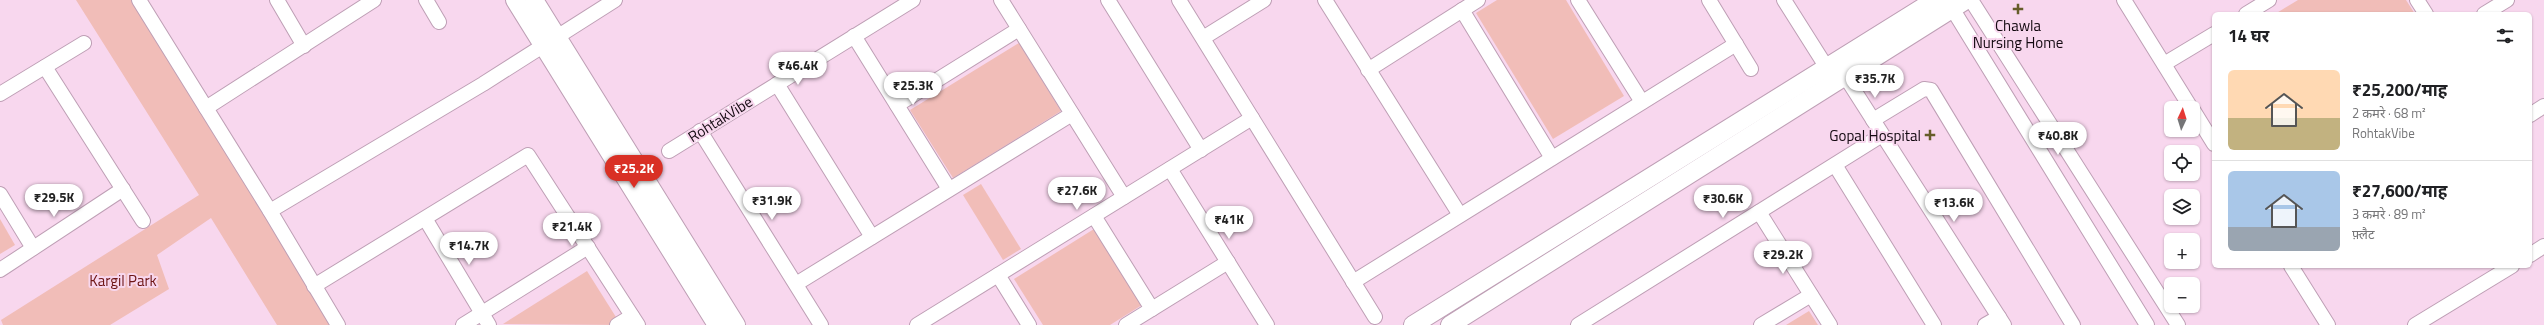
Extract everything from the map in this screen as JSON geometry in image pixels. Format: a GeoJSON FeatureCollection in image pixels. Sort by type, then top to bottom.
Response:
{"type":"FeatureCollection","features":[{"type":"Feature","properties":{"kind":"main road"},"geometry":{"type":"LineString","coordinates":[[515,0],[551,41],[736,325]]}},
{"type":"Feature","properties":{"kind":"main road"},"geometry":{"type":"LineString","coordinates":[[534,0],[551,41],[717,325]]}},
{"type":"Feature","properties":{"kind":"main road"},"geometry":{"type":"LineString","coordinates":[[1413,325],[1935,0]]}},
{"type":"Feature","properties":{"kind":"main road"},"geometry":{"type":"LineString","coordinates":[[1450,325],[1845,76],[1955,3]]}},
{"type":"Feature","properties":{"kind":"street"},"geometry":{"type":"LineString","coordinates":[[139,0],[270,211],[338,325]]}},
{"type":"Feature","properties":{"kind":"street"},"geometry":{"type":"LineString","coordinates":[[277,0],[304,46]]}},
{"type":"Feature","properties":{"kind":"street"},"geometry":{"type":"LineString","coordinates":[[206,108],[374,0]]}},
{"type":"Feature","properties":{"kind":"street"},"geometry":{"type":"LineString","coordinates":[[426,0],[439,22]]}},
{"type":"Feature","properties":{"kind":"street"},"geometry":{"type":"LineString","coordinates":[[270,211],[551,41],[615,0]]}},
{"type":"Feature","properties":{"kind":"street","name":"RohtakVibe"},"geometry":{"type":"LineString","coordinates":[[669,151],[913,0]]}},
{"type":"Feature","properties":{"kind":"street"},"geometry":{"type":"LineString","coordinates":[[1001,0],[1124,197]]}},
{"type":"Feature","properties":{"kind":"street"},"geometry":{"type":"LineString","coordinates":[[1108,0],[1201,150]]}},
{"type":"Feature","properties":{"kind":"street"},"geometry":{"type":"LineString","coordinates":[[1179,0],[1376,317]]}},
{"type":"Feature","properties":{"kind":"street"},"geometry":{"type":"LineString","coordinates":[[1203,38],[1264,0]]}},
{"type":"Feature","properties":{"kind":"street"},"geometry":{"type":"LineString","coordinates":[[1325,0],[1460,215]]}},
{"type":"Feature","properties":{"kind":"street"},"geometry":{"type":"LineString","coordinates":[[1368,70],[1478,0]]}},
{"type":"Feature","properties":{"kind":"street"},"geometry":{"type":"LineString","coordinates":[[1578,0],[1642,102]]}},
{"type":"Feature","properties":{"kind":"street"},"geometry":{"type":"LineString","coordinates":[[1709,0],[1751,69]]}},
{"type":"Feature","properties":{"kind":"street"},"geometry":{"type":"LineString","coordinates":[[1784,0],[1827,68]]}},
{"type":"Feature","properties":{"kind":"street"},"geometry":{"type":"LineString","coordinates":[[1971,0],[2178,325]]}},
{"type":"Feature","properties":{"kind":"street"},"geometry":{"type":"LineString","coordinates":[[2124,0],[2187,101]]}},
{"type":"Feature","properties":{"kind":"street"},"geometry":{"type":"LineString","coordinates":[[2417,0],[2425,12]]}},
{"type":"Feature","properties":{"kind":"street"},"geometry":{"type":"LineString","coordinates":[[2487,12],[2507,0]]}},
{"type":"Feature","properties":{"kind":"street"},"geometry":{"type":"LineString","coordinates":[[1955,3],[2147,325]]}},
{"type":"Feature","properties":{"kind":"street"},"geometry":{"type":"LineString","coordinates":[[2251,12],[2265,6]]}},
{"type":"Feature","properties":{"kind":"street"},"geometry":{"type":"LineString","coordinates":[[1462,10],[1552,158]]}},
{"type":"Feature","properties":{"kind":"street"},"geometry":{"type":"LineString","coordinates":[[897,105],[1019,29]]}},
{"type":"Feature","properties":{"kind":"street"},"geometry":{"type":"LineString","coordinates":[[2164,64],[2212,35]]}},
{"type":"Feature","properties":{"kind":"street"},"geometry":{"type":"LineString","coordinates":[[854,36],[949,189]]}},
{"type":"Feature","properties":{"kind":"street"},"geometry":{"type":"LineString","coordinates":[[0,94],[84,43]]}},
{"type":"Feature","properties":{"kind":"street"},"geometry":{"type":"LineString","coordinates":[[1353,282],[1736,44]]}},
{"type":"Feature","properties":{"kind":"street"},"geometry":{"type":"LineString","coordinates":[[45,67],[143,221]]}},
{"type":"Feature","properties":{"kind":"street"},"geometry":{"type":"LineString","coordinates":[[1845,76],[2001,321],[1985,325]]}},
{"type":"Feature","properties":{"kind":"street"},"geometry":{"type":"LineString","coordinates":[[777,84],[872,237]]}},
{"type":"Feature","properties":{"kind":"street"},"geometry":{"type":"LineString","coordinates":[[1873,120],[1924,89],[1932,90],[2073,325]]}},
{"type":"Feature","properties":{"kind":"street"},"geometry":{"type":"LineString","coordinates":[[2532,114],[2544,106]]}},
{"type":"Feature","properties":{"kind":"street"},"geometry":{"type":"LineString","coordinates":[[796,284],[1072,114]]}},
{"type":"Feature","properties":{"kind":"street"},"geometry":{"type":"LineString","coordinates":[[924,323],[998,275],[1252,118]]}},
{"type":"Feature","properties":{"kind":"street"},"geometry":{"type":"LineString","coordinates":[[2200,122],[2212,141]]}},
{"type":"Feature","properties":{"kind":"street"},"geometry":{"type":"LineString","coordinates":[[700,131],[821,325]]}},
{"type":"Feature","properties":{"kind":"street"},"geometry":{"type":"LineString","coordinates":[[1578,325],[1882,135]]}},
{"type":"Feature","properties":{"kind":"street"},"geometry":{"type":"LineString","coordinates":[[314,286],[426,220],[528,155],[635,320],[616,325]]}},
{"type":"Feature","properties":{"kind":"street"},"geometry":{"type":"LineString","coordinates":[[1835,165],[1934,325]]}},
{"type":"Feature","properties":{"kind":"street"},"geometry":{"type":"LineString","coordinates":[[1170,169],[1267,325]]}},
{"type":"Feature","properties":{"kind":"street"},"geometry":{"type":"LineString","coordinates":[[0,270],[123,189]]}},
{"type":"Feature","properties":{"kind":"street"},"geometry":{"type":"LineString","coordinates":[[0,194],[33,248]]}},
{"type":"Feature","properties":{"kind":"street"},"geometry":{"type":"LineString","coordinates":[[1759,212],[1830,325]]}},
{"type":"Feature","properties":{"kind":"street"},"geometry":{"type":"LineString","coordinates":[[1094,216],[1152,309]]}},
{"type":"Feature","properties":{"kind":"street"},"geometry":{"type":"LineString","coordinates":[[426,220],[486,319]]}},
{"type":"Feature","properties":{"kind":"street"},"geometry":{"type":"LineString","coordinates":[[2532,254],[2544,246]]}},
{"type":"Feature","properties":{"kind":"street"},"geometry":{"type":"LineString","coordinates":[[463,325],[486,319],[588,247]]}},
{"type":"Feature","properties":{"kind":"street"},"geometry":{"type":"LineString","coordinates":[[1126,325],[1228,262]]}},
{"type":"Feature","properties":{"kind":"street"},"geometry":{"type":"LineString","coordinates":[[2292,268],[2328,325]]}},
{"type":"Feature","properties":{"kind":"street"},"geometry":{"type":"LineString","coordinates":[[2415,325],[2509,268]]}},
{"type":"Feature","properties":{"kind":"street"},"geometry":{"type":"LineString","coordinates":[[998,275],[1029,325]]}},
{"type":"Feature","properties":{"kind":"street"},"geometry":{"type":"LineString","coordinates":[[1761,325],[1811,295]]}},
{"type":"Feature","properties":{"kind":"green space","name":"Kargil Park"},"geometry":{"type":"Polygon","coordinates":[[[76,0],[137,0],[334,325],[277,325],[211,218],[157,255],[169,289],[110,325],[3,325],[1,320],[199,195],[76,0]]]}},
{"type":"Feature","properties":{"kind":"green space"},"geometry":{"type":"Polygon","coordinates":[[[1497,0],[1566,0],[1624,96],[1553,139],[1476,13],[1497,0]]]}},
{"type":"Feature","properties":{"kind":"green space"},"geometry":{"type":"Polygon","coordinates":[[[2298,0],[2406,0],[2414,12],[2278,12],[2298,0]]]}},
{"type":"Feature","properties":{"kind":"green space"},"geometry":{"type":"Polygon","coordinates":[[[1019,43],[1061,111],[953,178],[910,110],[1019,43]]]}},
{"type":"Feature","properties":{"kind":"green space"},"geometry":{"type":"Polygon","coordinates":[[[981,184],[1021,249],[1003,260],[963,195],[981,184]]]}},
{"type":"Feature","properties":{"kind":"green space"},"geometry":{"type":"Polygon","coordinates":[[[0,219],[15,245],[0,254],[0,219]]]}},
{"type":"Feature","properties":{"kind":"green space"},"geometry":{"type":"Polygon","coordinates":[[[1094,229],[1142,305],[1110,325],[1043,325],[1014,279],[1094,229]]]}},
{"type":"Feature","properties":{"kind":"green space"},"geometry":{"type":"Polygon","coordinates":[[[587,271],[621,325],[503,324],[587,271]]]}},
{"type":"Feature","properties":{"kind":"green space"},"geometry":{"type":"Polygon","coordinates":[[[1809,311],[1818,325],[1786,325],[1809,311]]]}},
{"type":"Feature","properties":{"kind":"place","name":"Chawla Nursing Home"},"geometry":{"type":"Point","coordinates":[2018,9]}},
{"type":"Feature","properties":{"kind":"place","name":"Gopal Hospital"},"geometry":{"type":"Point","coordinates":[1930,135]}}]}
